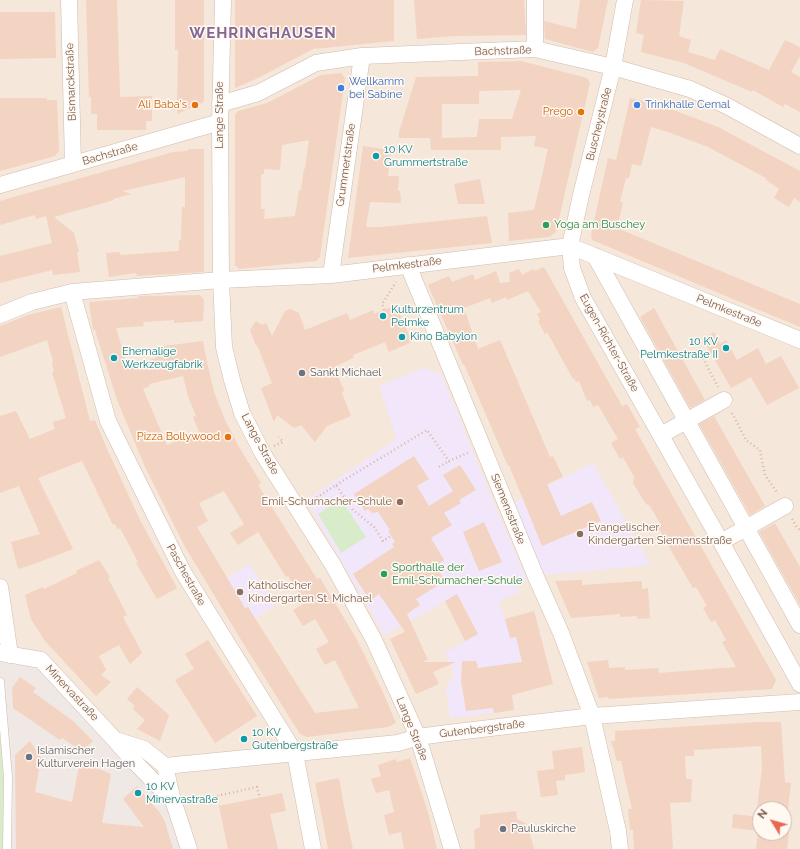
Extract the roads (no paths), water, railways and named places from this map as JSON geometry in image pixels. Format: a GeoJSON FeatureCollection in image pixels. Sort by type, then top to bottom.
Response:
{"type":"FeatureCollection","features":[{"type":"Feature","properties":{"kind":"street","name":"Bismarckstraße"},"geometry":{"type":"LineString","coordinates":[[69,0],[73,164]]}},
{"type":"Feature","properties":{"kind":"street","name":"Lange Straße"},"geometry":{"type":"LineString","coordinates":[[223,0],[220,104],[221,280],[224,347],[232,380],[242,413],[263,454],[332,565],[374,640],[418,737],[452,849]]}},
{"type":"Feature","properties":{"kind":"street"},"geometry":{"type":"LineString","coordinates":[[535,0],[535,49]]}},
{"type":"Feature","properties":{"kind":"street","name":"Buscheystraße"},"geometry":{"type":"LineString","coordinates":[[570,246],[613,67],[624,0]]}},
{"type":"Feature","properties":{"kind":"street","name":"Bachstraße"},"geometry":{"type":"LineString","coordinates":[[220,104],[258,93],[316,63],[362,56],[535,49],[613,67],[690,89],[727,106],[800,146]]}},
{"type":"Feature","properties":{"kind":"street","name":"Grummertstraße"},"geometry":{"type":"LineString","coordinates":[[331,275],[362,56]]}},
{"type":"Feature","properties":{"kind":"street","name":"Bachstraße"},"geometry":{"type":"LineString","coordinates":[[0,186],[220,122]]}},
{"type":"Feature","properties":{"kind":"street","name":"Pelmkestraße"},"geometry":{"type":"LineString","coordinates":[[0,316],[32,302],[72,292],[221,280],[331,275],[570,246],[800,340]]}},
{"type":"Feature","properties":{"kind":"street","name":"Eugen-Richter-Straße"},"geometry":{"type":"LineString","coordinates":[[570,246],[572,268],[583,298],[800,684]]}},
{"type":"Feature","properties":{"kind":"street"},"geometry":{"type":"LineString","coordinates":[[595,256],[745,529],[800,625]]}},
{"type":"Feature","properties":{"kind":"street","name":"Siemensstraße"},"geometry":{"type":"LineString","coordinates":[[402,266],[482,446],[536,577],[561,633],[592,716],[618,831],[620,849]]}},
{"type":"Feature","properties":{"kind":"street","name":"Paschestraße"},"geometry":{"type":"LineString","coordinates":[[72,292],[108,421],[182,572],[295,753],[313,849]]}},
{"type":"Feature","properties":{"kind":"street"},"geometry":{"type":"LineString","coordinates":[[661,435],[724,400]]}},
{"type":"Feature","properties":{"kind":"street"},"geometry":{"type":"LineString","coordinates":[[721,542],[785,506]]}},
{"type":"Feature","properties":{"kind":"street"},"geometry":{"type":"LineString","coordinates":[[0,586],[5,654]]}},
{"type":"Feature","properties":{"kind":"street","name":"Minervastraße"},"geometry":{"type":"LineString","coordinates":[[5,654],[41,660],[128,755],[174,801]]}},
{"type":"Feature","properties":{"kind":"street","name":"Gutenbergstraße"},"geometry":{"type":"LineString","coordinates":[[165,766],[398,743],[418,737],[592,716],[800,702]]}},
{"type":"Feature","properties":{"kind":"street","name":"Minervastraße"},"geometry":{"type":"LineString","coordinates":[[115,740],[144,749],[165,766]]}},
{"type":"Feature","properties":{"kind":"street"},"geometry":{"type":"LineString","coordinates":[[165,766],[189,849]]}},
{"type":"Feature","properties":{"kind":"lane"},"geometry":{"type":"LineString","coordinates":[[0,682],[8,777],[7,849]]}},
{"type":"Feature","properties":{"kind":"place","name":"Wellkamm bei Sabine"},"geometry":{"type":"Point","coordinates":[341,88]}},
{"type":"Feature","properties":{"kind":"place","name":"Ali Baba's"},"geometry":{"type":"Point","coordinates":[195,105]}},
{"type":"Feature","properties":{"kind":"place","name":"Trinkhalle Cemal"},"geometry":{"type":"Point","coordinates":[637,105]}},
{"type":"Feature","properties":{"kind":"place","name":"Prego"},"geometry":{"type":"Point","coordinates":[581,112]}},
{"type":"Feature","properties":{"kind":"place","name":"10 KV Grummertstraße"},"geometry":{"type":"Point","coordinates":[376,156]}},
{"type":"Feature","properties":{"kind":"place","name":"Yoga am Buschey"},"geometry":{"type":"Point","coordinates":[546,225]}},
{"type":"Feature","properties":{"kind":"place","name":"Kulturzentrum Pelmke"},"geometry":{"type":"Point","coordinates":[383,316]}},
{"type":"Feature","properties":{"kind":"place","name":"Kino Babylon"},"geometry":{"type":"Point","coordinates":[402,337]}},
{"type":"Feature","properties":{"kind":"place","name":"10 KV Pelmkestraße II"},"geometry":{"type":"Point","coordinates":[726,348]}},
{"type":"Feature","properties":{"kind":"place","name":"Ehemalige Werkzeugfabrik"},"geometry":{"type":"Point","coordinates":[114,358]}},
{"type":"Feature","properties":{"kind":"place","name":"Sankt Michael"},"geometry":{"type":"Point","coordinates":[302,373]}},
{"type":"Feature","properties":{"kind":"place","name":"Pizza Bollywood"},"geometry":{"type":"Point","coordinates":[228,437]}},
{"type":"Feature","properties":{"kind":"place","name":"Emil-Schumacher-Schule"},"geometry":{"type":"Point","coordinates":[400,502]}},
{"type":"Feature","properties":{"kind":"place","name":"Evangelischer Kindergarten Siemensstraße"},"geometry":{"type":"Point","coordinates":[580,534]}},
{"type":"Feature","properties":{"kind":"place","name":"Sporthalle der Emil-Schumacher-Schule"},"geometry":{"type":"Point","coordinates":[384,574]}},
{"type":"Feature","properties":{"kind":"place","name":"Katholischer Kindergarten St. Michael"},"geometry":{"type":"Point","coordinates":[240,592]}},
{"type":"Feature","properties":{"kind":"place","name":"10 KV Gutenbergstraße"},"geometry":{"type":"Point","coordinates":[244,739]}},
{"type":"Feature","properties":{"kind":"place","name":"Islamischer Kulturverein Hagen"},"geometry":{"type":"Point","coordinates":[29,757]}},
{"type":"Feature","properties":{"kind":"place","name":"10 KV Minervastraße"},"geometry":{"type":"Point","coordinates":[138,793]}},
{"type":"Feature","properties":{"kind":"place","name":"Pauluskirche"},"geometry":{"type":"Point","coordinates":[503,829]}},
{"type":"Feature","properties":{"kind":"district","name":"WEHRINGHAUSEN"},"geometry":{"type":"Point","coordinates":[263,33]}}]}
